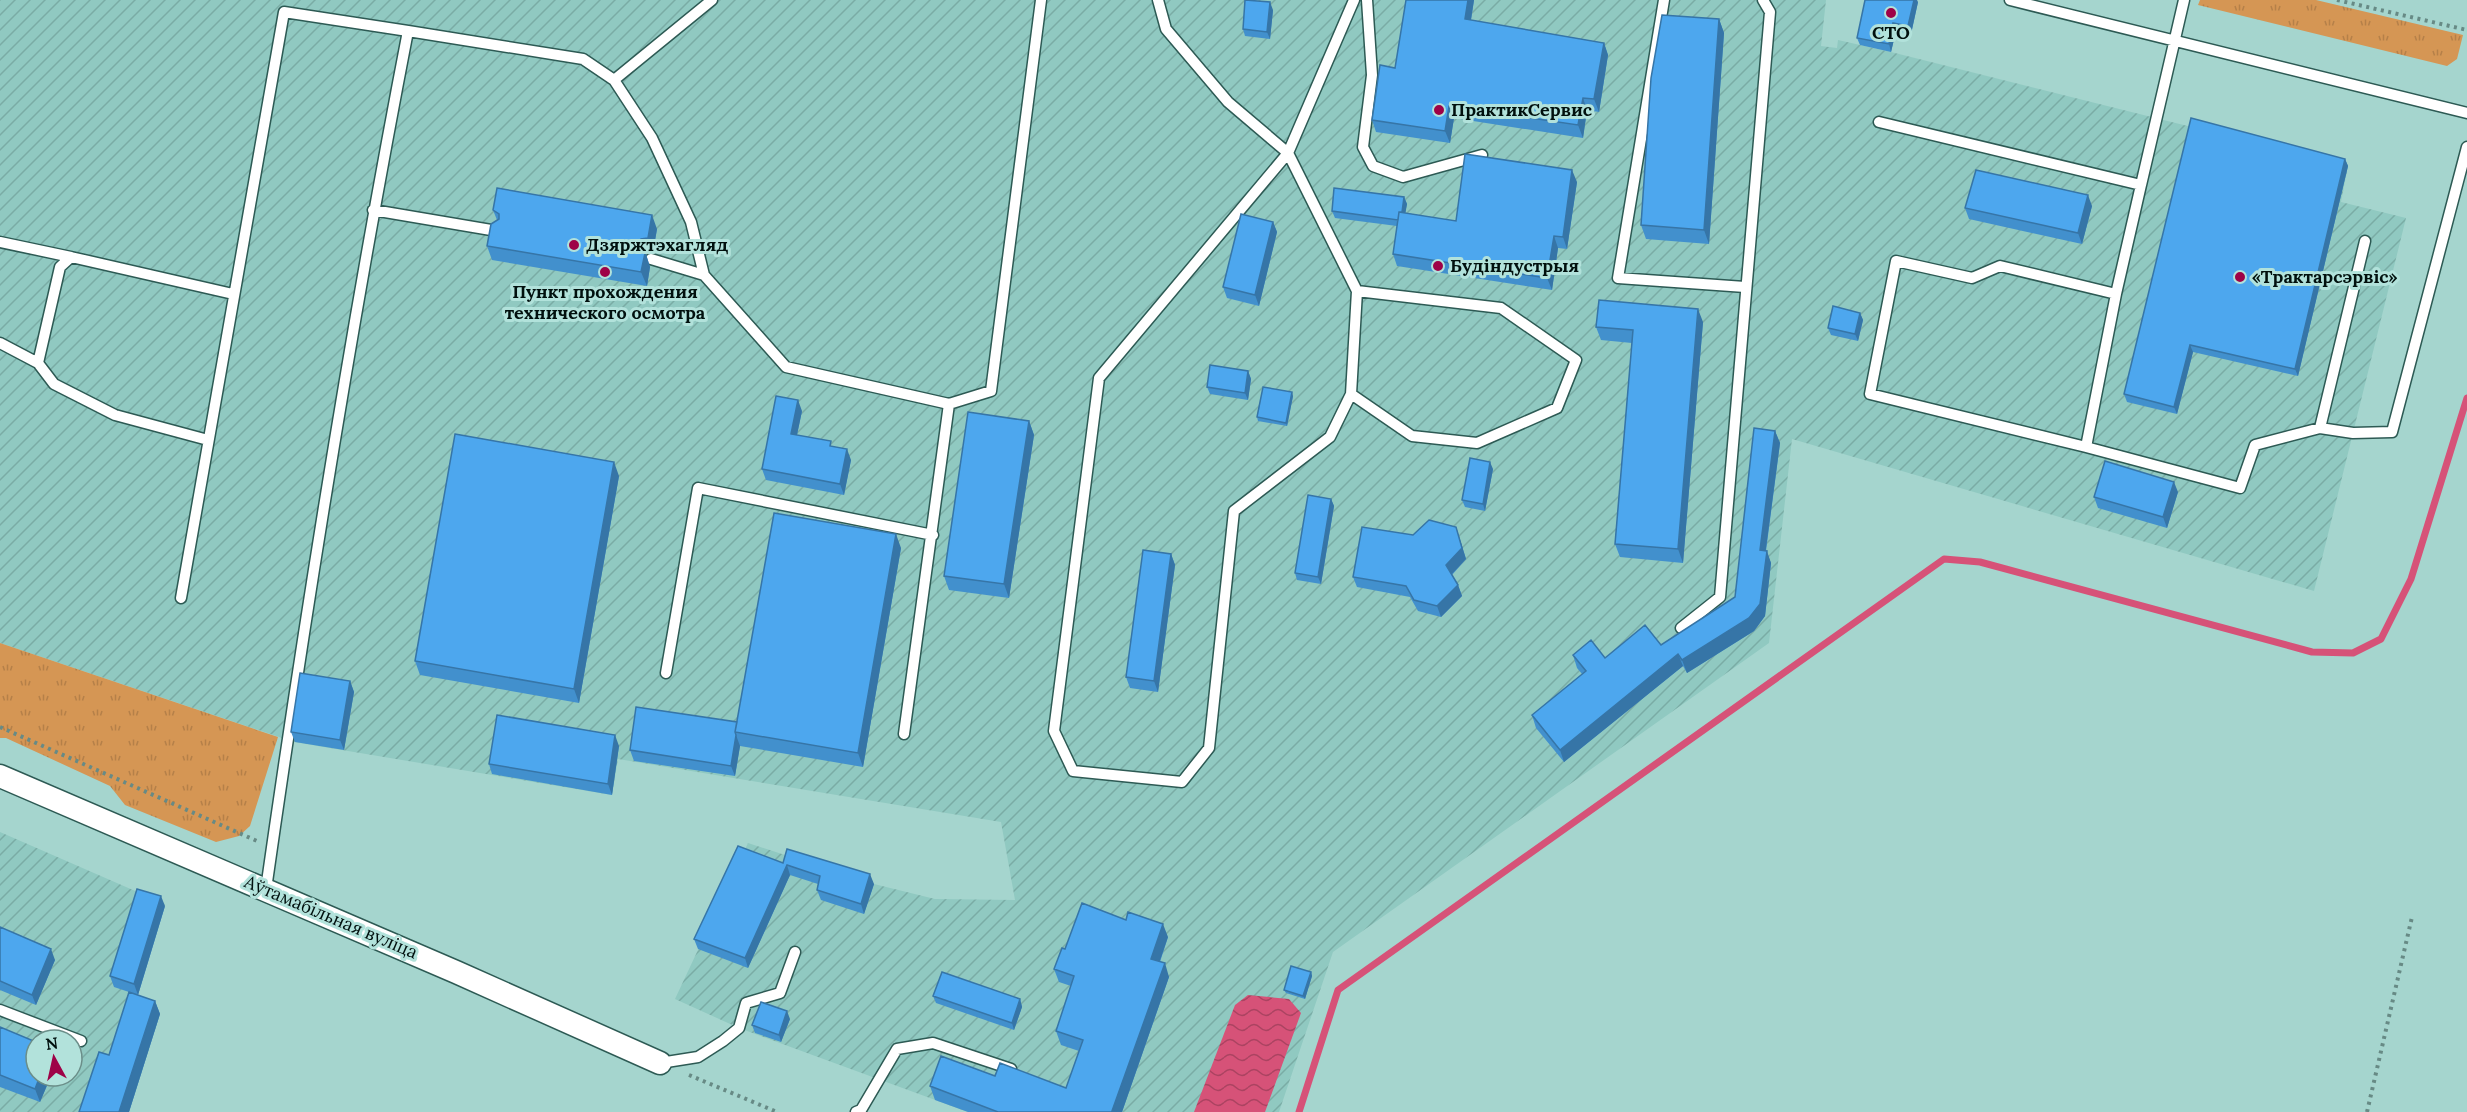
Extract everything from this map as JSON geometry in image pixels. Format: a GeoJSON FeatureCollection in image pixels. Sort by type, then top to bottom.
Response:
{"type":"FeatureCollection","features":[{"type":"Feature","properties":{"kind":"street","name":"Аўтамабільная вуліца"},"geometry":{"type":"LineString","coordinates":[[0,776],[266,889],[660,1063]]}},
{"type":"Feature","properties":{"kind":"lane"},"geometry":{"type":"LineString","coordinates":[[614,80],[712,0]]}},
{"type":"Feature","properties":{"kind":"lane"},"geometry":{"type":"LineString","coordinates":[[181,598],[233,294],[285,12],[583,59],[614,80],[652,138],[691,222],[704,275],[786,367],[949,404],[991,391],[1041,0]]}},
{"type":"Feature","properties":{"kind":"lane"},"geometry":{"type":"LineString","coordinates":[[1158,0],[1166,29],[1174,39],[1228,102],[1288,153],[1357,291],[1351,394],[1330,437],[1234,511],[1209,748],[1182,782],[1073,771],[1054,731],[1099,378],[1288,153],[1354,0]]}},
{"type":"Feature","properties":{"kind":"lane"},"geometry":{"type":"LineString","coordinates":[[1367,0],[1372,75],[1363,147],[1373,166],[1403,177],[1482,155]]}},
{"type":"Feature","properties":{"kind":"lane"},"geometry":{"type":"LineString","coordinates":[[1664,0],[1618,278],[1744,288]]}},
{"type":"Feature","properties":{"kind":"lane"},"geometry":{"type":"LineString","coordinates":[[1681,628],[1720,597],[1744,288],[1770,12],[1762,0]]}},
{"type":"Feature","properties":{"kind":"lane"},"geometry":{"type":"LineString","coordinates":[[2010,0],[2467,113]]}},
{"type":"Feature","properties":{"kind":"lane"},"geometry":{"type":"LineString","coordinates":[[2086,447],[2116,294],[2184,0]]}},
{"type":"Feature","properties":{"kind":"lane"},"geometry":{"type":"LineString","coordinates":[[266,889],[373,210],[408,31]]}},
{"type":"Feature","properties":{"kind":"lane"},"geometry":{"type":"LineString","coordinates":[[1879,122],[2141,185]]}},
{"type":"Feature","properties":{"kind":"lane"},"geometry":{"type":"LineString","coordinates":[[2116,294],[2000,266],[1972,278],[1896,261],[1870,394],[2086,447],[2240,488],[2255,445],[2320,428],[2353,434],[2392,432],[2467,147]]}},
{"type":"Feature","properties":{"kind":"lane"},"geometry":{"type":"LineString","coordinates":[[373,210],[497,231]]}},
{"type":"Feature","properties":{"kind":"lane"},"geometry":{"type":"LineString","coordinates":[[0,242],[233,294]]}},
{"type":"Feature","properties":{"kind":"lane"},"geometry":{"type":"LineString","coordinates":[[2320,428],[2365,242]]}},
{"type":"Feature","properties":{"kind":"lane"},"geometry":{"type":"LineString","coordinates":[[38,363],[60,267],[71,257]]}},
{"type":"Feature","properties":{"kind":"lane"},"geometry":{"type":"LineString","coordinates":[[651,259],[704,275]]}},
{"type":"Feature","properties":{"kind":"lane"},"geometry":{"type":"LineString","coordinates":[[1351,394],[1412,436],[1477,442],[1557,408],[1575,360],[1501,308],[1357,291]]}},
{"type":"Feature","properties":{"kind":"lane"},"geometry":{"type":"LineString","coordinates":[[0,343],[38,363],[54,384],[115,415],[208,440]]}},
{"type":"Feature","properties":{"kind":"lane"},"geometry":{"type":"LineString","coordinates":[[904,734],[933,535],[949,404]]}},
{"type":"Feature","properties":{"kind":"lane"},"geometry":{"type":"LineString","coordinates":[[666,673],[698,488],[933,535]]}},
{"type":"Feature","properties":{"kind":"lane"},"geometry":{"type":"LineString","coordinates":[[660,1063],[698,1057],[739,1028],[746,1003],[780,993],[795,952]]}},
{"type":"Feature","properties":{"kind":"lane"},"geometry":{"type":"LineString","coordinates":[[0,1010],[47,1028]]}},
{"type":"Feature","properties":{"kind":"lane"},"geometry":{"type":"LineString","coordinates":[[856,1112],[861,1110],[897,1049],[933,1043],[1018,1071]]}},
{"type":"Feature","properties":{"kind":"path"},"geometry":{"type":"LineString","coordinates":[[2337,0],[2467,30]]}},
{"type":"Feature","properties":{"kind":"path"},"geometry":{"type":"LineString","coordinates":[[0,727],[272,848]]}},
{"type":"Feature","properties":{"kind":"path"},"geometry":{"type":"LineString","coordinates":[[2367,1112],[2412,916]]}},
{"type":"Feature","properties":{"kind":"path"},"geometry":{"type":"LineString","coordinates":[[660,1063],[777,1112]]}},
{"type":"Feature","properties":{"kind":"shaded area"},"geometry":{"type":"Polygon","coordinates":[[[0,0],[1826,0],[1821,46],[1837,48],[1838,40],[1891,52],[2348,166],[2341,202],[2406,218],[2314,591],[1792,439],[1769,643],[1333,952],[1279,1112],[968,1112],[739,1028],[675,999],[748,843],[874,884],[935,899],[1015,900],[1001,822],[618,759],[612,795],[294,742],[0,643],[0,0]]]}},
{"type":"Feature","properties":{"kind":"shaded area"},"geometry":{"type":"Polygon","coordinates":[[[0,832],[165,904],[134,1006],[160,1014],[129,1112],[0,1112],[0,832]]]}},
{"type":"Feature","properties":{"kind":"green space"},"geometry":{"type":"Polygon","coordinates":[[[2200,0],[2316,0],[2463,35],[2457,59],[2447,66],[2198,5],[2200,0]]]}},
{"type":"Feature","properties":{"kind":"green space"},"geometry":{"type":"Polygon","coordinates":[[[0,643],[278,737],[250,826],[239,836],[216,842],[125,805],[110,786],[6,738],[0,738],[0,643]]]}},
{"type":"Feature","properties":{"kind":"water"},"geometry":{"type":"Polygon","coordinates":[[[1248,995],[1289,999],[1301,1013],[1265,1112],[1194,1112],[1235,1005],[1248,995]]]}},
{"type":"Feature","properties":{"kind":"building"},"geometry":{"type":"Polygon","coordinates":[[[1245,0],[1270,2],[1267,32],[1243,29],[1245,0]]]}},
{"type":"Feature","properties":{"kind":"building"},"geometry":{"type":"Polygon","coordinates":[[[1406,0],[1468,0],[1465,19],[1604,43],[1594,99],[1583,98],[1578,125],[1449,106],[1445,131],[1372,120],[1380,65],[1395,68],[1406,0]]]}},
{"type":"Feature","properties":{"kind":"building","name":"СТО"},"geometry":{"type":"Polygon","coordinates":[[[1865,0],[1914,0],[1908,26],[1893,23],[1889,44],[1857,38],[1865,0]]]}},
{"type":"Feature","properties":{"kind":"building"},"geometry":{"type":"Polygon","coordinates":[[[1662,15],[1719,19],[1704,230],[1641,225],[1651,78],[1662,15]]]}},
{"type":"Feature","properties":{"kind":"building","name":"«Трактарсэрвіс»"},"geometry":{"type":"Polygon","coordinates":[[[2191,118],[2345,159],[2295,369],[2190,345],[2174,407],[2124,394],[2191,118]]]}},
{"type":"Feature","properties":{"kind":"building"},"geometry":{"type":"Polygon","coordinates":[[[1465,154],[1572,170],[1563,237],[1554,236],[1547,278],[1393,254],[1399,212],[1456,221],[1465,154]]]}},
{"type":"Feature","properties":{"kind":"building"},"geometry":{"type":"Polygon","coordinates":[[[1976,170],[2088,195],[2078,233],[1965,208],[1976,170]]]}},
{"type":"Feature","properties":{"kind":"building","name":"Дзяржтэхагляд"},"geometry":{"type":"Polygon","coordinates":[[[497,188],[652,215],[648,238],[641,239],[639,243],[640,250],[645,253],[641,272],[487,246],[491,224],[499,219],[499,214],[493,210],[497,188]]]}},
{"type":"Feature","properties":{"kind":"building"},"geometry":{"type":"Polygon","coordinates":[[[1334,188],[1404,197],[1402,212],[1399,212],[1398,220],[1332,211],[1334,188]]]}},
{"type":"Feature","properties":{"kind":"building"},"geometry":{"type":"Polygon","coordinates":[[[1241,214],[1273,222],[1255,295],[1223,287],[1241,214]]]}},
{"type":"Feature","properties":{"kind":"building"},"geometry":{"type":"Polygon","coordinates":[[[1599,300],[1698,309],[1678,549],[1615,544],[1633,330],[1596,327],[1599,300]]]}},
{"type":"Feature","properties":{"kind":"building"},"geometry":{"type":"Polygon","coordinates":[[[1833,306],[1860,313],[1855,334],[1828,328],[1833,306]]]}},
{"type":"Feature","properties":{"kind":"building"},"geometry":{"type":"Polygon","coordinates":[[[1210,365],[1248,371],[1245,393],[1207,387],[1210,365]]]}},
{"type":"Feature","properties":{"kind":"building"},"geometry":{"type":"Polygon","coordinates":[[[1263,387],[1292,392],[1286,423],[1257,417],[1263,387]]]}},
{"type":"Feature","properties":{"kind":"building"},"geometry":{"type":"Polygon","coordinates":[[[776,396],[798,400],[791,434],[831,441],[830,446],[847,449],[840,484],[762,469],[776,396]]]}},
{"type":"Feature","properties":{"kind":"building"},"geometry":{"type":"Polygon","coordinates":[[[968,412],[1029,421],[1004,584],[944,576],[968,412]]]}},
{"type":"Feature","properties":{"kind":"building"},"geometry":{"type":"Polygon","coordinates":[[[1754,428],[1775,431],[1760,550],[1767,551],[1760,604],[1749,618],[1682,660],[1678,654],[1560,750],[1532,715],[1586,671],[1573,655],[1591,640],[1605,658],[1645,625],[1661,645],[1735,597],[1754,428]]]}},
{"type":"Feature","properties":{"kind":"building"},"geometry":{"type":"Polygon","coordinates":[[[455,434],[614,462],[574,689],[415,661],[455,434]]]}},
{"type":"Feature","properties":{"kind":"building"},"geometry":{"type":"Polygon","coordinates":[[[1470,458],[1490,462],[1483,504],[1462,500],[1470,458]]]}},
{"type":"Feature","properties":{"kind":"building"},"geometry":{"type":"Polygon","coordinates":[[[2105,461],[2174,482],[2163,517],[2094,497],[2105,461]]]}},
{"type":"Feature","properties":{"kind":"building"},"geometry":{"type":"Polygon","coordinates":[[[1308,495],[1331,499],[1318,577],[1295,573],[1308,495]]]}},
{"type":"Feature","properties":{"kind":"building"},"geometry":{"type":"Polygon","coordinates":[[[774,513],[896,534],[858,753],[735,732],[774,513]]]}},
{"type":"Feature","properties":{"kind":"building"},"geometry":{"type":"Polygon","coordinates":[[[1429,520],[1456,527],[1462,548],[1446,565],[1458,585],[1437,606],[1414,600],[1406,586],[1353,577],[1362,527],[1413,535],[1429,520]]]}},
{"type":"Feature","properties":{"kind":"building"},"geometry":{"type":"Polygon","coordinates":[[[1143,550],[1171,554],[1154,681],[1126,677],[1143,550]]]}},
{"type":"Feature","properties":{"kind":"building"},"geometry":{"type":"Polygon","coordinates":[[[300,673],[350,681],[340,740],[291,732],[300,673]]]}},
{"type":"Feature","properties":{"kind":"building"},"geometry":{"type":"Polygon","coordinates":[[[636,707],[737,722],[731,766],[630,750],[636,707]]]}},
{"type":"Feature","properties":{"kind":"building"},"geometry":{"type":"Polygon","coordinates":[[[497,715],[615,735],[608,784],[489,764],[497,715]]]}},
{"type":"Feature","properties":{"kind":"building"},"geometry":{"type":"Polygon","coordinates":[[[738,846],[783,863],[787,849],[870,874],[861,904],[817,890],[820,876],[787,865],[745,958],[694,939],[738,846]]]}},
{"type":"Feature","properties":{"kind":"building"},"geometry":{"type":"Polygon","coordinates":[[[137,889],[161,896],[134,984],[110,976],[137,889]]]}},
{"type":"Feature","properties":{"kind":"building"},"geometry":{"type":"Polygon","coordinates":[[[1082,903],[1126,920],[1128,912],[1163,924],[1151,959],[1165,963],[1112,1111],[1116,1112],[998,1112],[930,1086],[941,1056],[995,1076],[1000,1063],[1066,1088],[1083,1040],[1056,1031],[1074,976],[1054,969],[1062,948],[1065,949],[1082,903]]]}},
{"type":"Feature","properties":{"kind":"building"},"geometry":{"type":"Polygon","coordinates":[[[0,927],[51,949],[32,995],[0,981],[0,927]]]}},
{"type":"Feature","properties":{"kind":"building"},"geometry":{"type":"Polygon","coordinates":[[[1291,966],[1311,972],[1303,996],[1284,990],[1291,966]]]}},
{"type":"Feature","properties":{"kind":"building"},"geometry":{"type":"Polygon","coordinates":[[[942,972],[1020,999],[1012,1023],[933,996],[942,972]]]}},
{"type":"Feature","properties":{"kind":"building"},"geometry":{"type":"Polygon","coordinates":[[[129,992],[155,1001],[119,1112],[79,1112],[99,1052],[109,1055],[129,992]]]}},
{"type":"Feature","properties":{"kind":"building"},"geometry":{"type":"Polygon","coordinates":[[[761,1002],[787,1011],[779,1035],[752,1025],[761,1002]]]}},
{"type":"Feature","properties":{"kind":"building"},"geometry":{"type":"Polygon","coordinates":[[[0,1027],[24,1037],[24,1085],[0,1075],[0,1027]]]}},
{"type":"Feature","properties":{"kind":"waterway"},"geometry":{"type":"LineString","coordinates":[[1299,1112],[1338,990],[1944,559],[1980,562],[2312,652],[2353,653],[2381,639],[2411,579],[2467,398]]}},
{"type":"Feature","properties":{"kind":"place","name":"СТО"},"geometry":{"type":"Point","coordinates":[1891,13]}},
{"type":"Feature","properties":{"kind":"place","name":"ПрактикСервис"},"geometry":{"type":"Point","coordinates":[1439,110]}},
{"type":"Feature","properties":{"kind":"place","name":"Дзяржтэхагляд"},"geometry":{"type":"Point","coordinates":[574,245]}},
{"type":"Feature","properties":{"kind":"place","name":"Будіндустрыя"},"geometry":{"type":"Point","coordinates":[1438,266]}},
{"type":"Feature","properties":{"kind":"place","name":"Пункт прохождения технического осмотра"},"geometry":{"type":"Point","coordinates":[605,272]}},
{"type":"Feature","properties":{"kind":"place","name":"«Трактарсэрвіс»"},"geometry":{"type":"Point","coordinates":[2240,277]}}]}
